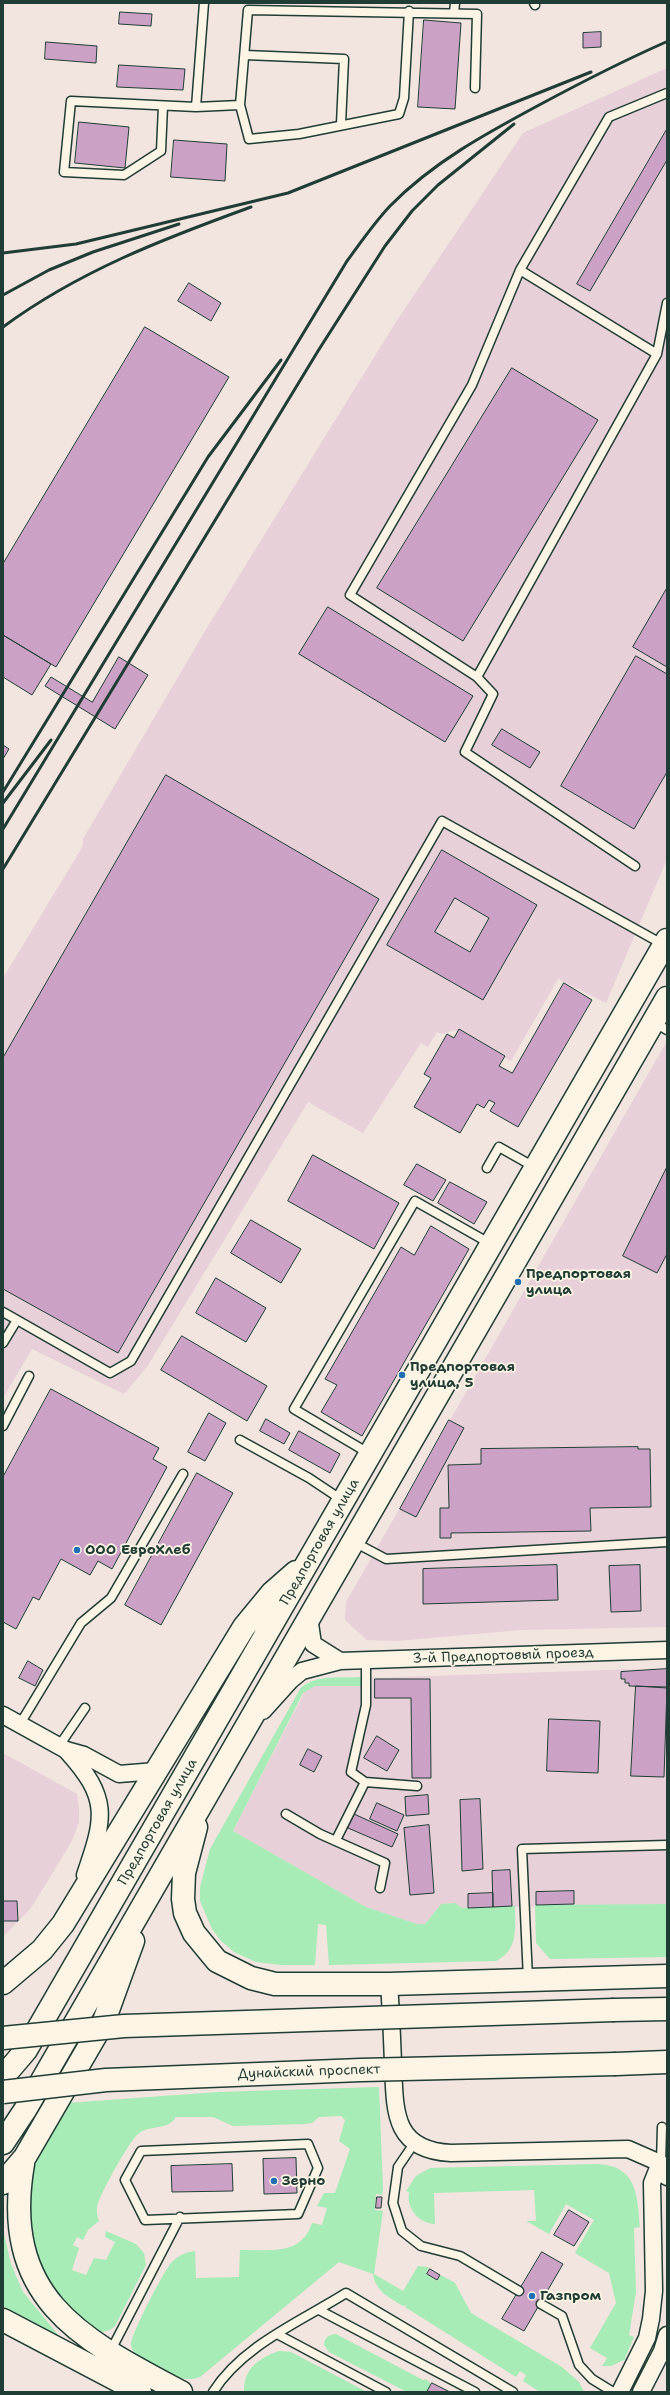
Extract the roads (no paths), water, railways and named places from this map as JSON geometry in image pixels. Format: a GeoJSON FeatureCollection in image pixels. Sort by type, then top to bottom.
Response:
{"type":"FeatureCollection","features":[{"type":"Feature","properties":{"kind":"main road","name":"Предпортовая улица"},"geometry":{"type":"LineString","coordinates":[[3,2078],[26,2050],[492,1245],[666,938]]}},
{"type":"Feature","properties":{"kind":"main road","name":"Предпортовая улица"},"geometry":{"type":"LineString","coordinates":[[3,2143],[25,2110],[353,1542],[660,1026],[667,998]]}},
{"type":"Feature","properties":{"kind":"main road"},"geometry":{"type":"LineString","coordinates":[[3,1983],[42,1950],[76,1903],[244,1627],[272,1593],[313,1556]]}},
{"type":"Feature","properties":{"kind":"main road"},"geometry":{"type":"LineString","coordinates":[[202,1803],[184,1873],[183,1899],[185,1913],[194,1933],[217,1961],[251,1978],[275,1984],[389,1984],[667,1976]]}},
{"type":"Feature","properties":{"kind":"main road"},"geometry":{"type":"LineString","coordinates":[[3,2183],[25,2157],[104,2021],[127,1960],[146,1900]]}},
{"type":"Feature","properties":{"kind":"main road"},"geometry":{"type":"LineString","coordinates":[[3,2038],[124,2026],[667,2009]]}},
{"type":"Feature","properties":{"kind":"main road","name":"Дунайский проспект"},"geometry":{"type":"LineString","coordinates":[[3,2092],[106,2080],[361,2070],[667,2062]]}},
{"type":"Feature","properties":{"kind":"main road"},"geometry":{"type":"LineString","coordinates":[[25,2157],[16,2188],[13,2213],[20,2256],[26,2275],[45,2304],[82,2338],[176,2391]]}},
{"type":"Feature","properties":{"kind":"main road"},"geometry":{"type":"LineString","coordinates":[[4,2320],[140,2392]]}},
{"type":"Feature","properties":{"kind":"street"},"geometry":{"type":"LineString","coordinates":[[309,1617],[313,1644],[340,1661]]}},
{"type":"Feature","properties":{"kind":"street","name":"3-й Предпортовый проезд"},"geometry":{"type":"LineString","coordinates":[[242,1733],[291,1680],[302,1672],[340,1661],[667,1650]]}},
{"type":"Feature","properties":{"kind":"street"},"geometry":{"type":"LineString","coordinates":[[3,1715],[63,1748],[84,1756],[120,1774],[156,1771]]}},
{"type":"Feature","properties":{"kind":"street"},"geometry":{"type":"LineString","coordinates":[[63,1748],[86,1773],[98,1800],[101,1818],[92,1855],[76,1903]]}},
{"type":"Feature","properties":{"kind":"street"},"geometry":{"type":"LineString","coordinates":[[389,1984],[394,2108],[402,2128],[415,2142],[426,2150],[451,2153],[628,2149],[663,2162]]}},
{"type":"Feature","properties":{"kind":"street"},"geometry":{"type":"LineString","coordinates":[[663,2162],[667,2177]]}},
{"type":"Feature","properties":{"kind":"street"},"geometry":{"type":"LineString","coordinates":[[620,2392],[647,2338],[651,2319],[654,2291],[652,2183],[663,2162]]}},
{"type":"Feature","properties":{"kind":"street"},"geometry":{"type":"LineString","coordinates":[[641,2392],[662,2351],[667,2335]]}},
{"type":"Feature","properties":{"kind":"lane"},"geometry":{"type":"LineString","coordinates":[[196,108],[204,3]]}},
{"type":"Feature","properties":{"kind":"lane"},"geometry":{"type":"LineString","coordinates":[[454,13],[455,3]]}},
{"type":"Feature","properties":{"kind":"lane"},"geometry":{"type":"LineString","coordinates":[[409,11],[404,98],[400,114],[342,124],[299,134],[249,139],[240,105],[248,10],[409,11],[477,14],[475,88]]}},
{"type":"Feature","properties":{"kind":"lane"},"geometry":{"type":"LineString","coordinates":[[245,55],[344,59],[342,124]]}},
{"type":"Feature","properties":{"kind":"lane"},"geometry":{"type":"LineString","coordinates":[[636,866],[465,752],[493,694],[477,677],[350,595],[472,385],[520,270],[609,117],[667,93]]}},
{"type":"Feature","properties":{"kind":"lane"},"geometry":{"type":"LineString","coordinates":[[163,106],[161,151],[124,175],[64,172],[71,101],[163,106],[196,108],[240,105]]}},
{"type":"Feature","properties":{"kind":"lane"},"geometry":{"type":"LineString","coordinates":[[520,270],[656,354]]}},
{"type":"Feature","properties":{"kind":"lane"},"geometry":{"type":"LineString","coordinates":[[477,677],[656,354],[667,303]]}},
{"type":"Feature","properties":{"kind":"lane"},"geometry":{"type":"LineString","coordinates":[[3,1312],[110,1373],[131,1361],[442,821],[666,938]]}},
{"type":"Feature","properties":{"kind":"lane"},"geometry":{"type":"LineString","coordinates":[[486,1168],[499,1147],[536,1168]]}},
{"type":"Feature","properties":{"kind":"lane"},"geometry":{"type":"LineString","coordinates":[[371,1454],[294,1409],[415,1201],[492,1245]]}},
{"type":"Feature","properties":{"kind":"lane"},"geometry":{"type":"LineString","coordinates":[[3,1343],[16,1320]]}},
{"type":"Feature","properties":{"kind":"lane"},"geometry":{"type":"LineString","coordinates":[[3,1426],[29,1376]]}},
{"type":"Feature","properties":{"kind":"lane"},"geometry":{"type":"LineString","coordinates":[[240,1440],[310,1478],[344,1501]]}},
{"type":"Feature","properties":{"kind":"lane"},"geometry":{"type":"LineString","coordinates":[[20,1724],[81,1623],[111,1598],[183,1474]]}},
{"type":"Feature","properties":{"kind":"lane"},"geometry":{"type":"LineString","coordinates":[[353,1542],[386,1559],[667,1542]]}},
{"type":"Feature","properties":{"kind":"lane"},"geometry":{"type":"LineString","coordinates":[[366,1660],[366,1705],[351,1772],[365,1782],[417,1786]]}},
{"type":"Feature","properties":{"kind":"lane"},"geometry":{"type":"LineString","coordinates":[[63,1748],[85,1708]]}},
{"type":"Feature","properties":{"kind":"lane"},"geometry":{"type":"LineString","coordinates":[[336,1840],[365,1782]]}},
{"type":"Feature","properties":{"kind":"lane"},"geometry":{"type":"LineString","coordinates":[[286,1814],[320,1834],[385,1863],[380,1888]]}},
{"type":"Feature","properties":{"kind":"lane"},"geometry":{"type":"LineString","coordinates":[[528,1980],[522,1849],[667,1845]]}},
{"type":"Feature","properties":{"kind":"lane"},"geometry":{"type":"LineString","coordinates":[[662,2127],[663,2162]]}},
{"type":"Feature","properties":{"kind":"lane"},"geometry":{"type":"LineString","coordinates":[[415,2142],[398,2167],[393,2203],[402,2231],[421,2246],[460,2256],[519,2291]]}},
{"type":"Feature","properties":{"kind":"lane"},"geometry":{"type":"LineString","coordinates":[[308,2144],[318,2168],[298,2214],[180,2217],[145,2220],[125,2180],[141,2151],[308,2144]]}},
{"type":"Feature","properties":{"kind":"lane"},"geometry":{"type":"LineString","coordinates":[[110,2353],[180,2217]]}},
{"type":"Feature","properties":{"kind":"lane"},"geometry":{"type":"LineString","coordinates":[[213,2392],[221,2380],[242,2358],[277,2334],[346,2294],[513,2392]]}},
{"type":"Feature","properties":{"kind":"lane"},"geometry":{"type":"LineString","coordinates":[[541,2304],[562,2316],[579,2365],[592,2379],[613,2392]]}},
{"type":"Feature","properties":{"kind":"lane"},"geometry":{"type":"LineString","coordinates":[[319,2310],[475,2392]]}},
{"type":"Feature","properties":{"kind":"lane"},"geometry":{"type":"LineString","coordinates":[[277,2334],[386,2392]]}},
{"type":"Feature","properties":{"kind":"railway"},"geometry":{"type":"LineString","coordinates":[[3,829],[347,261],[378,219],[407,190],[461,149],[572,88],[618,64],[666,42]]}},
{"type":"Feature","properties":{"kind":"railway"},"geometry":{"type":"LineString","coordinates":[[3,253],[76,244],[288,193],[591,72]]}},
{"type":"Feature","properties":{"kind":"railway"},"geometry":{"type":"LineString","coordinates":[[3,869],[318,351],[385,246],[412,211],[438,185],[514,124]]}},
{"type":"Feature","properties":{"kind":"railway"},"geometry":{"type":"LineString","coordinates":[[3,327],[61,289],[122,258],[186,231],[251,207]]}},
{"type":"Feature","properties":{"kind":"railway"},"geometry":{"type":"LineString","coordinates":[[3,295],[49,270],[93,252],[179,224]]}},
{"type":"Feature","properties":{"kind":"railway"},"geometry":{"type":"LineString","coordinates":[[3,792],[208,457],[281,360]]}},
{"type":"Feature","properties":{"kind":"railway"},"geometry":{"type":"LineString","coordinates":[[3,803],[51,740]]}},
{"type":"Feature","properties":{"kind":"place","name":"Предпортовая улица"},"geometry":{"type":"Point","coordinates":[518,1282]}},
{"type":"Feature","properties":{"kind":"place","name":"Предпортовая улица, 5"},"geometry":{"type":"Point","coordinates":[402,1375]}},
{"type":"Feature","properties":{"kind":"place","name":"ООО ЕвроХлеб"},"geometry":{"type":"Point","coordinates":[77,1550]}},
{"type":"Feature","properties":{"kind":"place","name":"Зерно"},"geometry":{"type":"Point","coordinates":[274,2181]}},
{"type":"Feature","properties":{"kind":"place","name":"Газпром"},"geometry":{"type":"Point","coordinates":[532,2296]}}]}
